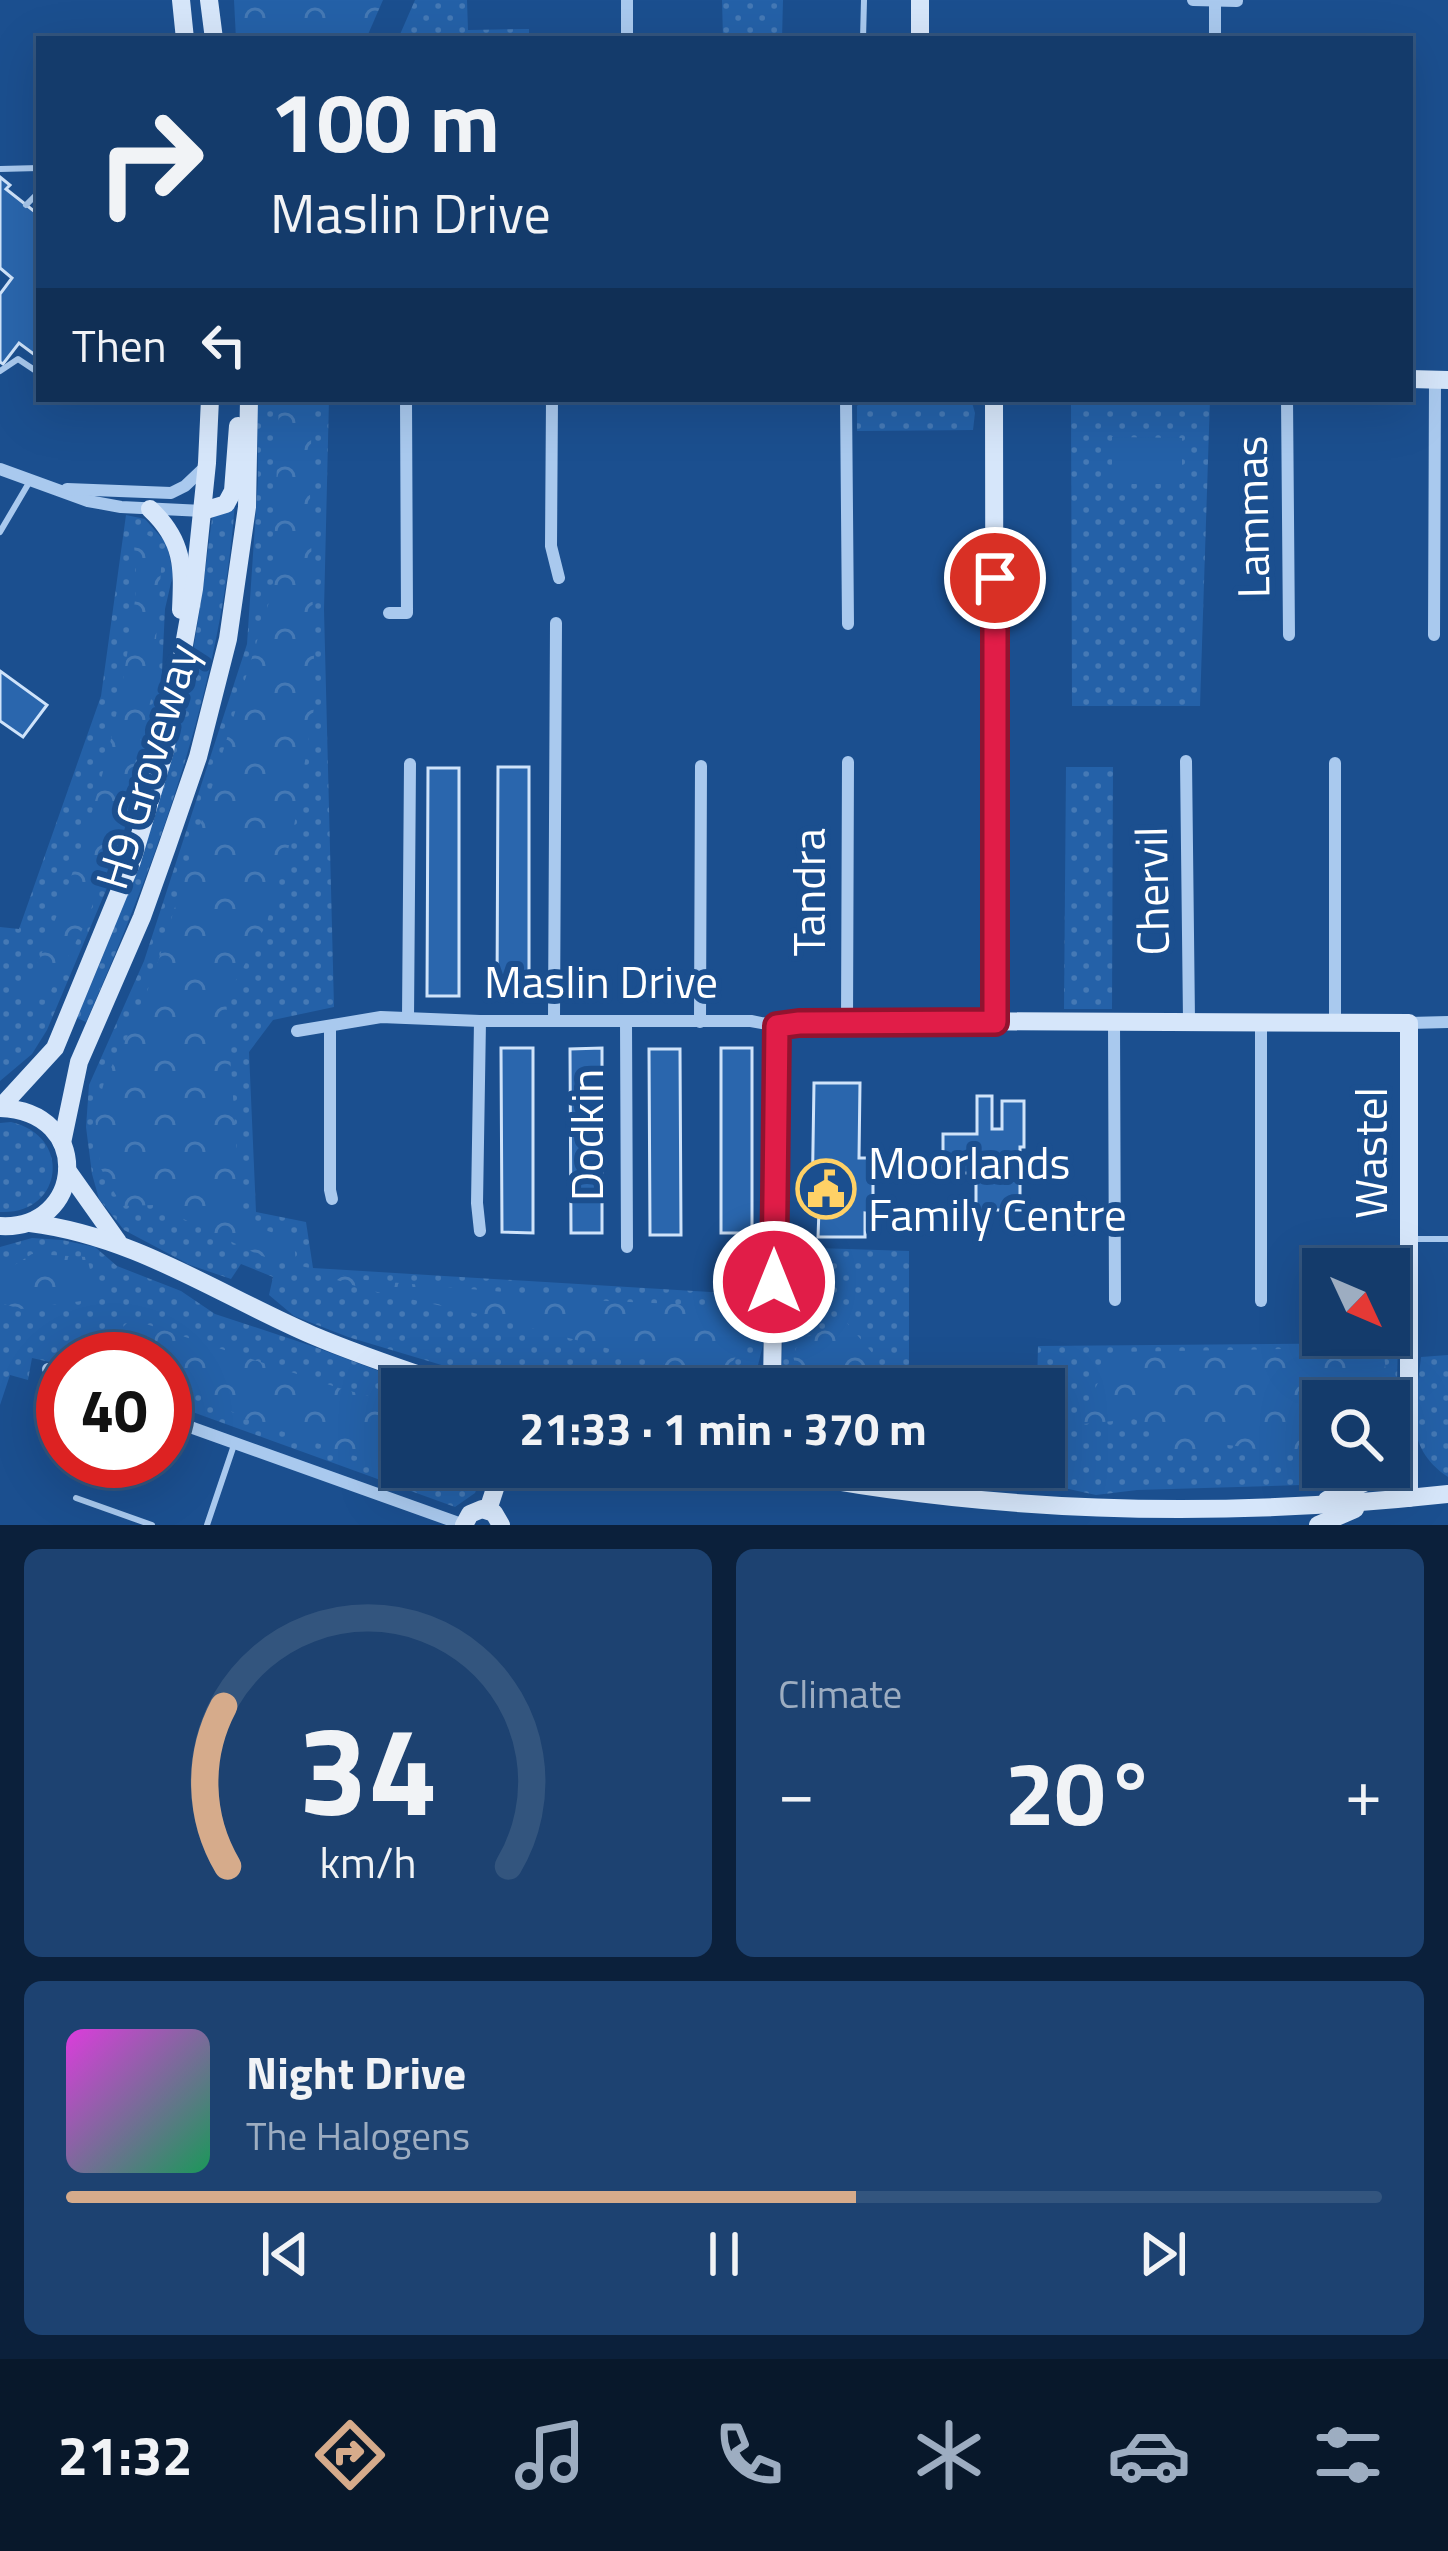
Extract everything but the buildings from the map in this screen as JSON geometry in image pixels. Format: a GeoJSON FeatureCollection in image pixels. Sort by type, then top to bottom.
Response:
{"type":"FeatureCollection","features":[{"type":"Feature","properties":{"kind":"street"},"geometry":{"type":"LineString","coordinates":[[181,0],[185,36]]}},
{"type":"Feature","properties":{"kind":"street"},"geometry":{"type":"LineString","coordinates":[[209,0],[214,36]]}},
{"type":"Feature","properties":{"kind":"street"},"geometry":{"type":"LineString","coordinates":[[626,36],[627,0]]}},
{"type":"Feature","properties":{"kind":"street"},"geometry":{"type":"LineString","coordinates":[[920,0],[920,36]]}},
{"type":"Feature","properties":{"kind":"street"},"geometry":{"type":"LineString","coordinates":[[1192,0],[1237,1]]}},
{"type":"Feature","properties":{"kind":"street"},"geometry":{"type":"LineString","coordinates":[[1215,1],[1215,36]]}},
{"type":"Feature","properties":{"kind":"street"},"geometry":{"type":"LineString","coordinates":[[1434,635],[1442,380]]}},
{"type":"Feature","properties":{"kind":"street","name":"H9 Groveway"},"geometry":{"type":"LineString","coordinates":[[0,1108],[55,1048],[132,861],[165,751],[194,589],[210,402]]}},
{"type":"Feature","properties":{"kind":"street"},"geometry":{"type":"LineString","coordinates":[[0,469],[88,502],[203,511],[226,504],[233,491],[238,420],[247,402]]}},
{"type":"Feature","properties":{"kind":"street","name":"H9 Groveway"},"geometry":{"type":"LineString","coordinates":[[62,1143],[79,1062],[142,917],[190,779],[228,640],[248,507],[248,402]]}},
{"type":"Feature","properties":{"kind":"street"},"geometry":{"type":"LineString","coordinates":[[388,613],[413,612],[406,402]]}},
{"type":"Feature","properties":{"kind":"street"},"geometry":{"type":"LineString","coordinates":[[552,402],[551,546],[560,578]]}},
{"type":"Feature","properties":{"kind":"street"},"geometry":{"type":"LineString","coordinates":[[846,402],[848,624]]}},
{"type":"Feature","properties":{"kind":"street"},"geometry":{"type":"LineString","coordinates":[[994,402],[995,1022]]}},
{"type":"Feature","properties":{"kind":"street","name":"Lammas"},"geometry":{"type":"LineString","coordinates":[[1286,402],[1289,635]]}},
{"type":"Feature","properties":{"kind":"street"},"geometry":{"type":"LineString","coordinates":[[60,489],[171,493],[208,464]]}},
{"type":"Feature","properties":{"kind":"street"},"geometry":{"type":"LineString","coordinates":[[151,509],[169,528],[179,549],[182,573],[175,699]]}},
{"type":"Feature","properties":{"kind":"street"},"geometry":{"type":"LineString","coordinates":[[554,1020],[556,623]]}},
{"type":"Feature","properties":{"kind":"street","name":"Chervil"},"geometry":{"type":"LineString","coordinates":[[1186,761],[1189,1020]]}},
{"type":"Feature","properties":{"kind":"street","name":"Tandra"},"geometry":{"type":"LineString","coordinates":[[847,1022],[848,762]]}},
{"type":"Feature","properties":{"kind":"street"},"geometry":{"type":"LineString","coordinates":[[408,1018],[410,764]]}},
{"type":"Feature","properties":{"kind":"street"},"geometry":{"type":"LineString","coordinates":[[1335,764],[1335,1021]]}},
{"type":"Feature","properties":{"kind":"street"},"geometry":{"type":"LineString","coordinates":[[700,1022],[701,766]]}},
{"type":"Feature","properties":{"kind":"street","name":"Maslin Drive"},"geometry":{"type":"LineString","coordinates":[[297,1031],[380,1017],[751,1021],[777,1026],[1448,1022]]}},
{"type":"Feature","properties":{"kind":"street"},"geometry":{"type":"LineString","coordinates":[[480,1021],[480,1231]]}},
{"type":"Feature","properties":{"kind":"street","name":"Dodkin"},"geometry":{"type":"LineString","coordinates":[[626,1022],[627,1247]]}},
{"type":"Feature","properties":{"kind":"street"},"geometry":{"type":"LineString","coordinates":[[1114,1022],[1115,1300]]}},
{"type":"Feature","properties":{"kind":"street"},"geometry":{"type":"LineString","coordinates":[[1261,1022],[1261,1301]]}},
{"type":"Feature","properties":{"kind":"street","name":"Wastel"},"geometry":{"type":"LineString","coordinates":[[1409,1023],[1409,1380]]}},
{"type":"Feature","properties":{"kind":"street"},"geometry":{"type":"LineString","coordinates":[[772,1368],[777,1026]]}},
{"type":"Feature","properties":{"kind":"street"},"geometry":{"type":"LineString","coordinates":[[330,1027],[332,1199]]}},
{"type":"Feature","properties":{"kind":"street"},"geometry":{"type":"LineString","coordinates":[[0,1108],[37,1115],[62,1143],[67,1170],[64,1186],[45,1214],[30,1223]]}},
{"type":"Feature","properties":{"kind":"street"},"geometry":{"type":"LineString","coordinates":[[67,1170],[118,1242]]}},
{"type":"Feature","properties":{"kind":"street"},"geometry":{"type":"LineString","coordinates":[[0,1226],[30,1223],[67,1228],[118,1242],[311,1335],[402,1368]]}},
{"type":"Feature","properties":{"kind":"street"},"geometry":{"type":"LineString","coordinates":[[192,1427],[464,1525],[476,1510],[494,1517]]}},
{"type":"Feature","properties":{"kind":"street"},"geometry":{"type":"LineString","coordinates":[[890,1488],[972,1498],[1285,1516],[1448,1494]]}},
{"type":"Feature","properties":{"kind":"street"},"geometry":{"type":"LineString","coordinates":[[1318,1515],[1358,1488]]}},
{"type":"Feature","properties":{"kind":"street","name":"Wastel"},"geometry":{"type":"LineString","coordinates":[[1409,1488],[1409,1498]]}},
{"type":"Feature","properties":{"kind":"lane"},"geometry":{"type":"LineString","coordinates":[[863,36],[864,0]]}},
{"type":"Feature","properties":{"kind":"lane"},"geometry":{"type":"LineString","coordinates":[[0,169],[36,168]]}},
{"type":"Feature","properties":{"kind":"lane"},"geometry":{"type":"LineString","coordinates":[[26,205],[36,195]]}},
{"type":"Feature","properties":{"kind":"lane"},"geometry":{"type":"LineString","coordinates":[[0,370],[18,359],[36,371]]}},
{"type":"Feature","properties":{"kind":"lane"},"geometry":{"type":"LineString","coordinates":[[0,532],[30,481]]}},
{"type":"Feature","properties":{"kind":"lane"},"geometry":{"type":"LineString","coordinates":[[1410,1239],[1448,1239]]}},
{"type":"Feature","properties":{"kind":"lane"},"geometry":{"type":"LineString","coordinates":[[207,1525],[235,1442]]}},
{"type":"Feature","properties":{"kind":"lane"},"geometry":{"type":"LineString","coordinates":[[76,1498],[152,1525]]}},
{"type":"Feature","properties":{"kind":"green space"},"geometry":{"type":"Polygon","coordinates":[[[234,0],[383,0],[367,36],[236,36],[234,0]]]}},
{"type":"Feature","properties":{"kind":"green space"},"geometry":{"type":"Polygon","coordinates":[[[415,0],[467,0],[468,30],[529,29],[529,36],[399,36],[415,0]]]}},
{"type":"Feature","properties":{"kind":"green space"},"geometry":{"type":"Polygon","coordinates":[[[722,0],[783,0],[782,36],[723,36],[722,0]]]}},
{"type":"Feature","properties":{"kind":"green space"},"geometry":{"type":"Polygon","coordinates":[[[257,402],[329,402],[324,610],[334,1007],[273,1020],[249,1052],[256,1212],[306,1222],[313,1268],[760,1295],[763,1345],[757,1368],[452,1368],[294,1316],[269,1295],[273,1277],[241,1264],[231,1279],[190,1265],[124,1230],[99,1199],[86,1127],[89,1085],[144,961],[247,644],[258,480],[257,402]]]}},
{"type":"Feature","properties":{"kind":"green space"},"geometry":{"type":"Polygon","coordinates":[[[279,402],[312,402],[315,702],[293,832],[266,925],[226,999],[242,1222],[294,1240],[296,1265],[365,1280],[607,1301],[743,1307],[745,1344],[728,1368],[666,1368],[663,1363],[470,1312],[368,1290],[259,1255],[154,1205],[122,1206],[100,1167],[95,1115],[105,1079],[138,1016],[273,589],[279,402]]]}},
{"type":"Feature","properties":{"kind":"green space"},"geometry":{"type":"Polygon","coordinates":[[[861,402],[972,402],[973,430],[857,431],[861,402]]]}},
{"type":"Feature","properties":{"kind":"green space"},"geometry":{"type":"Polygon","coordinates":[[[1071,402],[1210,402],[1200,706],[1072,706],[1071,402]]]}},
{"type":"Feature","properties":{"kind":"green space"},"geometry":{"type":"Polygon","coordinates":[[[1112,437],[1182,438],[1182,484],[1112,484],[1112,437]]]}},
{"type":"Feature","properties":{"kind":"green space"},"geometry":{"type":"Polygon","coordinates":[[[235,502],[216,637],[183,768],[138,896],[86,1022],[77,1018],[133,875],[168,765],[193,650],[212,518],[235,502]]]}},
{"type":"Feature","properties":{"kind":"green space"},"geometry":{"type":"Polygon","coordinates":[[[126,515],[145,519],[167,544],[173,574],[165,609],[161,692],[112,876],[47,1030],[32,1054],[0,1081],[0,927],[19,929],[101,696],[126,515]]]}},
{"type":"Feature","properties":{"kind":"green space"},"geometry":{"type":"Polygon","coordinates":[[[132,527],[155,539],[162,556],[152,695],[109,864],[85,924],[46,1000],[23,997],[73,872],[110,743],[135,603],[132,527]]]}},
{"type":"Feature","properties":{"kind":"green space"},"geometry":{"type":"Polygon","coordinates":[[[1066,767],[1113,767],[1112,1009],[1064,1009],[1066,767]]]}},
{"type":"Feature","properties":{"kind":"green space"},"geometry":{"type":"Polygon","coordinates":[[[11,1122],[44,1142],[52,1173],[48,1189],[37,1201],[21,1210],[0,1212],[0,1123],[11,1122]]]}},
{"type":"Feature","properties":{"kind":"green space"},"geometry":{"type":"Polygon","coordinates":[[[32,1238],[95,1247],[117,1266],[181,1291],[215,1314],[381,1372],[381,1480],[192,1412],[192,1332],[36,1332],[36,1359],[32,1358],[28,1380],[10,1375],[0,1405],[0,1247],[32,1238]]]}},
{"type":"Feature","properties":{"kind":"green space"},"geometry":{"type":"Polygon","coordinates":[[[786,1247],[909,1251],[909,1368],[782,1368],[786,1247]]]}},
{"type":"Feature","properties":{"kind":"green space"},"geometry":{"type":"Polygon","coordinates":[[[32,1254],[87,1257],[97,1299],[21,1309],[0,1303],[0,1274],[32,1254]]]}},
{"type":"Feature","properties":{"kind":"green space"},"geometry":{"type":"Polygon","coordinates":[[[842,1317],[880,1368],[796,1368],[793,1356],[800,1339],[842,1317]]]}},
{"type":"Feature","properties":{"kind":"green space"},"geometry":{"type":"Polygon","coordinates":[[[131,1319],[170,1332],[118,1332],[131,1319]]]}},
{"type":"Feature","properties":{"kind":"green space"},"geometry":{"type":"Polygon","coordinates":[[[192,1339],[381,1399],[381,1465],[243,1418],[192,1389],[192,1339]]]}},
{"type":"Feature","properties":{"kind":"green space"},"geometry":{"type":"Polygon","coordinates":[[[1302,1344],[1302,1356],[1398,1356],[1397,1380],[1302,1380],[1302,1485],[1096,1495],[1064,1488],[1065,1368],[1037,1368],[1038,1346],[1302,1344]]]}},
{"type":"Feature","properties":{"kind":"green space"},"geometry":{"type":"Polygon","coordinates":[[[1302,1349],[1302,1356],[1384,1356],[1386,1376],[1385,1380],[1302,1380],[1302,1448],[1283,1452],[1228,1445],[1184,1457],[1149,1451],[1151,1427],[1134,1419],[1073,1425],[1115,1352],[1302,1349]]]}},
{"type":"Feature","properties":{"kind":"green space"},"geometry":{"type":"Polygon","coordinates":[[[1448,1355],[1448,1477],[1423,1452],[1415,1408],[1421,1357],[1448,1355]]]}},
{"type":"Feature","properties":{"kind":"green space"},"geometry":{"type":"Polygon","coordinates":[[[403,1488],[477,1488],[455,1507],[403,1488]]]}},
{"type":"Feature","properties":{"kind":"place","name":"Moorlands Family Centre"},"geometry":{"type":"Point","coordinates":[826,1189]}},
{"type":"Feature","properties":{"kind":"route"},"geometry":{"type":"LineString","coordinates":[[774,1282],[777,1026],[995,1022],[995,578]]}}]}
